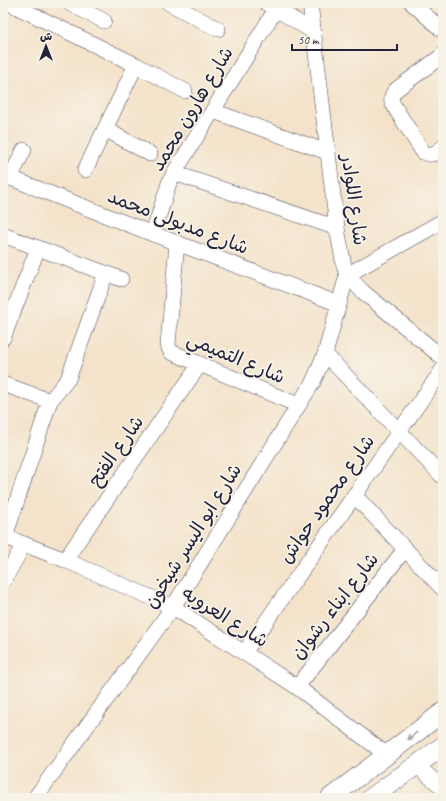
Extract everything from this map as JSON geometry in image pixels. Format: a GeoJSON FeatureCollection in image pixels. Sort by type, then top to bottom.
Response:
{"type":"FeatureCollection","features":[{"type":"Feature","properties":{"kind":"street"},"geometry":{"type":"LineString","coordinates":[[9,3],[136,65],[185,91]]}},
{"type":"Feature","properties":{"kind":"street"},"geometry":{"type":"LineString","coordinates":[[69,3],[104,21]]}},
{"type":"Feature","properties":{"kind":"street"},"geometry":{"type":"LineString","coordinates":[[169,3],[218,29]]}},
{"type":"Feature","properties":{"kind":"street","name":"شارع اللوادر"},"geometry":{"type":"LineString","coordinates":[[310,3],[337,228],[347,275],[362,291],[443,358]]}},
{"type":"Feature","properties":{"kind":"street"},"geometry":{"type":"LineString","coordinates":[[412,3],[442,29]]}},
{"type":"Feature","properties":{"kind":"street"},"geometry":{"type":"LineString","coordinates":[[271,6],[314,32]]}},
{"type":"Feature","properties":{"kind":"street","name":"شارع هارون محمد"},"geometry":{"type":"LineString","coordinates":[[153,234],[169,183],[174,173],[212,112],[271,6]]}},
{"type":"Feature","properties":{"kind":"street"},"geometry":{"type":"LineString","coordinates":[[443,55],[397,89],[392,95],[392,103],[423,152],[431,155],[435,154],[443,147]]}},
{"type":"Feature","properties":{"kind":"street"},"geometry":{"type":"LineString","coordinates":[[85,170],[136,65]]}},
{"type":"Feature","properties":{"kind":"street"},"geometry":{"type":"LineString","coordinates":[[212,112],[327,152]]}},
{"type":"Feature","properties":{"kind":"street"},"geometry":{"type":"LineString","coordinates":[[105,129],[150,154]]}},
{"type":"Feature","properties":{"kind":"street"},"geometry":{"type":"LineString","coordinates":[[7,176],[24,150]]}},
{"type":"Feature","properties":{"kind":"street"},"geometry":{"type":"LineString","coordinates":[[174,173],[337,228]]}},
{"type":"Feature","properties":{"kind":"street","name":"شارع مدبولى محمد"},"geometry":{"type":"LineString","coordinates":[[7,176],[153,234],[339,304]]}},
{"type":"Feature","properties":{"kind":"street"},"geometry":{"type":"LineString","coordinates":[[347,275],[443,221]]}},
{"type":"Feature","properties":{"kind":"street"},"geometry":{"type":"LineString","coordinates":[[3,235],[122,278]]}},
{"type":"Feature","properties":{"kind":"street","name":"شارع التميمي"},"geometry":{"type":"LineString","coordinates":[[177,243],[168,348],[171,352],[298,406]]}},
{"type":"Feature","properties":{"kind":"street"},"geometry":{"type":"LineString","coordinates":[[3,338],[38,248]]}},
{"type":"Feature","properties":{"kind":"street"},"geometry":{"type":"LineString","coordinates":[[4,537],[50,401],[68,379],[106,273]]}},
{"type":"Feature","properties":{"kind":"street","name":"شارع ابو اليسر شيخون"},"geometry":{"type":"LineString","coordinates":[[34,798],[173,607],[313,382],[326,354],[347,275]]}},
{"type":"Feature","properties":{"kind":"street"},"geometry":{"type":"LineString","coordinates":[[326,354],[443,477]]}},
{"type":"Feature","properties":{"kind":"street","name":"شارع الفتح"},"geometry":{"type":"LineString","coordinates":[[65,560],[200,364]]}},
{"type":"Feature","properties":{"kind":"street","name":"شارع محمود حواش"},"geometry":{"type":"LineString","coordinates":[[244,653],[443,369]]}},
{"type":"Feature","properties":{"kind":"street"},"geometry":{"type":"LineString","coordinates":[[3,384],[50,401]]}},
{"type":"Feature","properties":{"kind":"street"},"geometry":{"type":"LineString","coordinates":[[354,495],[443,589]]}},
{"type":"Feature","properties":{"kind":"street","name":"شارع العروبه"},"geometry":{"type":"LineString","coordinates":[[4,537],[65,560],[173,607],[297,687],[386,755]]}},
{"type":"Feature","properties":{"kind":"street"},"geometry":{"type":"LineString","coordinates":[[3,582],[24,544]]}},
{"type":"Feature","properties":{"kind":"street","name":"شارع ابناء رشوان"},"geometry":{"type":"LineString","coordinates":[[297,687],[405,549]]}},
{"type":"Feature","properties":{"kind":"street"},"geometry":{"type":"LineString","coordinates":[[330,798],[443,712]]}},
{"type":"Feature","properties":{"kind":"street"},"geometry":{"type":"LineString","coordinates":[[371,798],[443,746]]}},
{"type":"Feature","properties":{"kind":"street"},"geometry":{"type":"LineString","coordinates":[[416,765],[443,788]]}}]}
